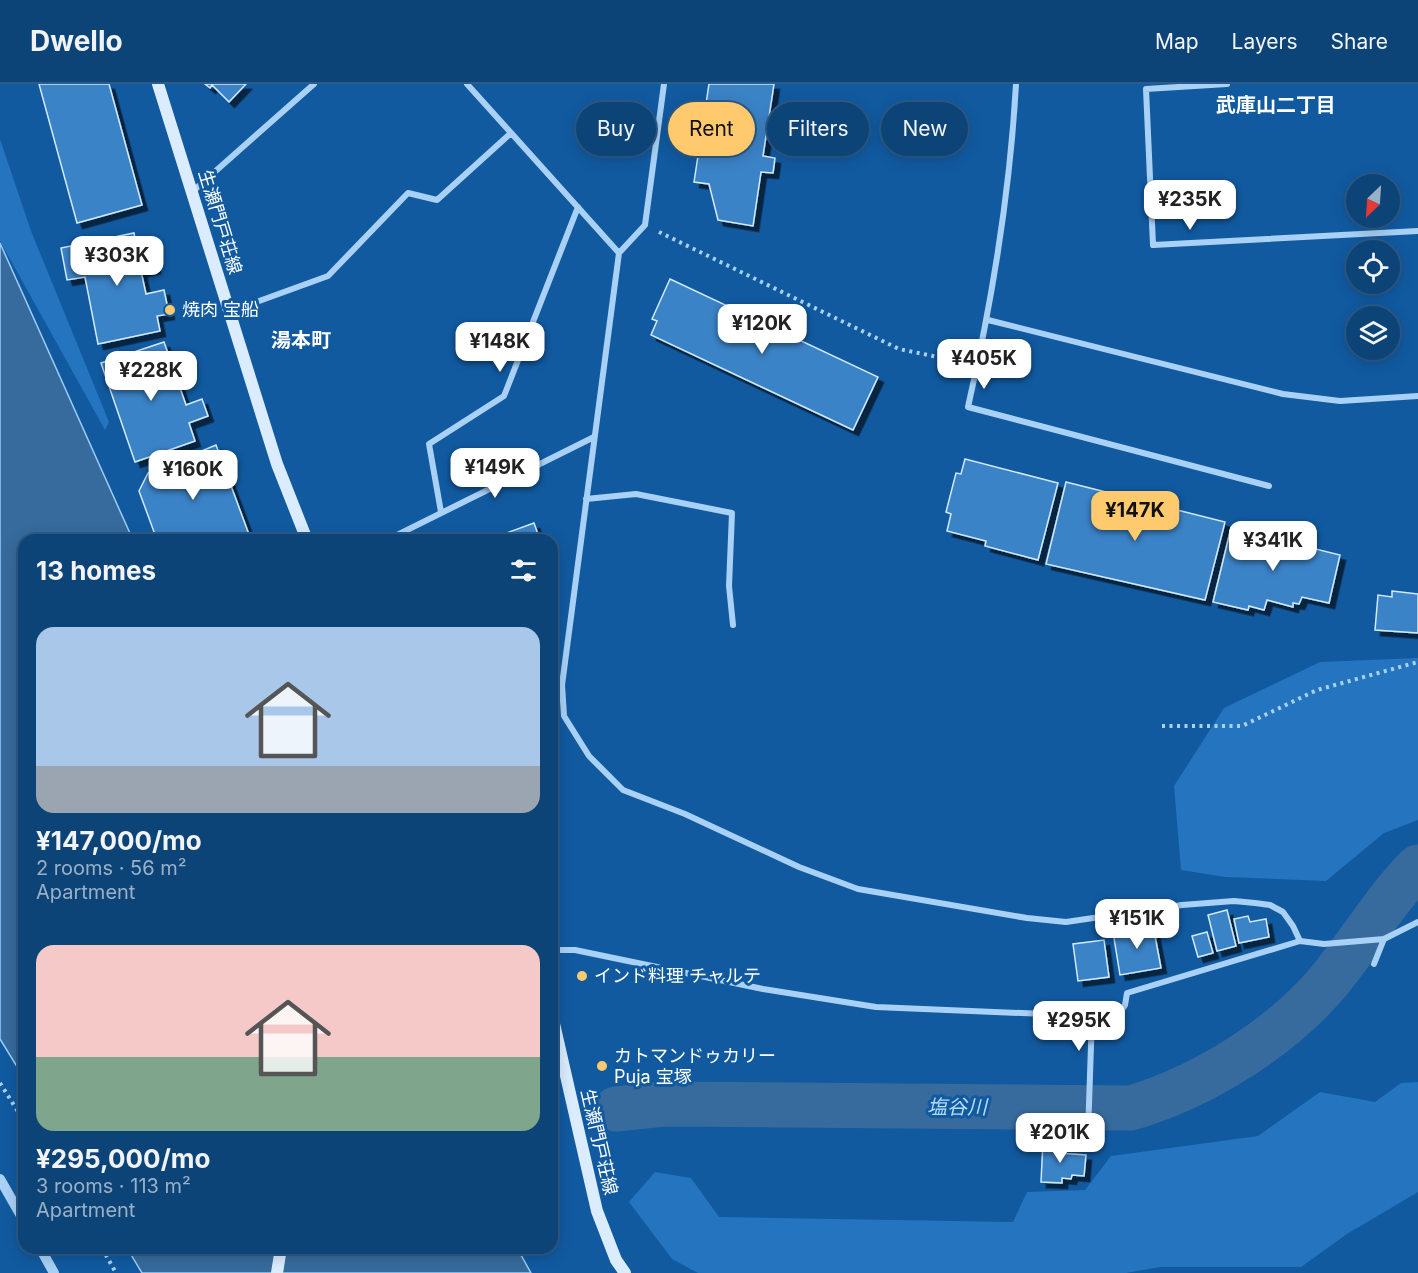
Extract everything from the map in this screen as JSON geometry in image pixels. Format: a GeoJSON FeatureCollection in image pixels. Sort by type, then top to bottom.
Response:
{"type":"FeatureCollection","features":[{"type":"Feature","properties":{"kind":"main road","name":"生瀬門戸荘線"},"geometry":{"type":"LineString","coordinates":[[158,84],[278,464],[305,534]]}},
{"type":"Feature","properties":{"kind":"main road","name":"生瀬門戸荘線"},"geometry":{"type":"LineString","coordinates":[[558,1041],[597,1211],[616,1260],[625,1273]]}},
{"type":"Feature","properties":{"kind":"main road"},"geometry":{"type":"LineString","coordinates":[[277,1273],[279,1254]]}},
{"type":"Feature","properties":{"kind":"street"},"geometry":{"type":"LineString","coordinates":[[192,192],[314,84]]}},
{"type":"Feature","properties":{"kind":"street"},"geometry":{"type":"LineString","coordinates":[[467,84],[619,253]]}},
{"type":"Feature","properties":{"kind":"street"},"geometry":{"type":"LineString","coordinates":[[664,84],[645,225],[619,253],[562,685],[564,717],[589,756],[623,790],[685,814],[799,867],[858,889],[1027,918],[1066,922],[1182,905],[1234,901],[1255,903],[1270,905],[1283,912],[1300,941]]}},
{"type":"Feature","properties":{"kind":"street"},"geometry":{"type":"LineString","coordinates":[[1016,84],[1014,124],[988,320],[968,407],[1269,486]]}},
{"type":"Feature","properties":{"kind":"street"},"geometry":{"type":"LineString","coordinates":[[1227,84],[1146,89],[1153,245],[1418,231]]}},
{"type":"Feature","properties":{"kind":"street"},"geometry":{"type":"LineString","coordinates":[[229,312],[328,276],[408,193],[437,200],[511,133]]}},
{"type":"Feature","properties":{"kind":"street"},"geometry":{"type":"LineString","coordinates":[[441,512],[429,444],[504,396],[578,207]]}},
{"type":"Feature","properties":{"kind":"street"},"geometry":{"type":"LineString","coordinates":[[988,320],[1283,394],[1340,401],[1418,396]]}},
{"type":"Feature","properties":{"kind":"street"},"geometry":{"type":"LineString","coordinates":[[399,534],[594,437]]}},
{"type":"Feature","properties":{"kind":"street"},"geometry":{"type":"LineString","coordinates":[[586,499],[636,494],[732,513],[729,586],[733,625]]}},
{"type":"Feature","properties":{"kind":"street"},"geometry":{"type":"LineString","coordinates":[[558,686],[562,685]]}},
{"type":"Feature","properties":{"kind":"street"},"geometry":{"type":"LineString","coordinates":[[558,950],[575,950],[763,989],[876,1007],[1092,1016],[1119,1014],[1125,1005],[1127,993],[1300,941],[1324,944],[1384,939],[1418,922]]}},
{"type":"Feature","properties":{"kind":"street"},"geometry":{"type":"LineString","coordinates":[[1374,963],[1384,939]]}},
{"type":"Feature","properties":{"kind":"street"},"geometry":{"type":"LineString","coordinates":[[1088,1134],[1092,1016]]}},
{"type":"Feature","properties":{"kind":"street"},"geometry":{"type":"LineString","coordinates":[[0,1179],[18,1210]]}},
{"type":"Feature","properties":{"kind":"street"},"geometry":{"type":"LineString","coordinates":[[43,1254],[54,1273]]}},
{"type":"Feature","properties":{"kind":"path"},"geometry":{"type":"LineString","coordinates":[[645,225],[899,349],[978,365]]}},
{"type":"Feature","properties":{"kind":"path"},"geometry":{"type":"LineString","coordinates":[[1162,726],[1242,726],[1317,690],[1418,662]]}},
{"type":"Feature","properties":{"kind":"path"},"geometry":{"type":"LineString","coordinates":[[0,1083],[18,1112]]}},
{"type":"Feature","properties":{"kind":"path"},"geometry":{"type":"LineString","coordinates":[[105,1254],[116,1273]]}},
{"type":"Feature","properties":{"kind":"shaded area"},"geometry":{"type":"Polygon","coordinates":[[[0,139],[31,231],[109,422],[105,430],[0,241],[0,139]]]}},
{"type":"Feature","properties":{"kind":"shaded area"},"geometry":{"type":"Polygon","coordinates":[[[0,243],[130,534],[18,534],[18,1068],[0,1039],[0,243]]]}},
{"type":"Feature","properties":{"kind":"shaded area"},"geometry":{"type":"Polygon","coordinates":[[[1418,658],[1418,820],[1384,833],[1326,881],[1225,877],[1181,870],[1174,786],[1224,708],[1320,662],[1418,658]]]}},
{"type":"Feature","properties":{"kind":"shaded area"},"geometry":{"type":"Polygon","coordinates":[[[1418,1082],[1418,1192],[1347,1234],[1301,1267],[1160,1267],[1126,1273],[698,1273],[672,1259],[629,1202],[655,1172],[691,1178],[719,1217],[1013,1222],[1027,1192],[1085,1190],[1111,1156],[1258,1136],[1320,1092],[1375,1102],[1401,1083],[1418,1082]]]}},
{"type":"Feature","properties":{"kind":"shaded area"},"geometry":{"type":"Polygon","coordinates":[[[131,1254],[520,1254],[531,1273],[142,1273],[131,1254]]]}},
{"type":"Feature","properties":{"kind":"building"},"geometry":{"type":"Polygon","coordinates":[[[39,84],[109,84],[142,205],[77,223],[39,84]]]}},
{"type":"Feature","properties":{"kind":"building"},"geometry":{"type":"Polygon","coordinates":[[[205,84],[246,84],[229,102],[212,85],[210,88],[205,84]]]}},
{"type":"Feature","properties":{"kind":"building"},"geometry":{"type":"Polygon","coordinates":[[[709,84],[774,84],[771,102],[767,102],[767,130],[763,156],[775,158],[773,173],[761,172],[753,226],[718,220],[709,184],[694,182],[698,156],[755,156],[755,102],[706,102],[709,84]]]}},
{"type":"Feature","properties":{"kind":"building"},"geometry":{"type":"Polygon","coordinates":[[[134,233],[138,254],[152,251],[155,268],[141,271],[146,294],[164,290],[169,314],[157,316],[160,331],[98,344],[85,277],[67,280],[61,248],[134,233]]]}},
{"type":"Feature","properties":{"kind":"building"},"geometry":{"type":"Polygon","coordinates":[[[670,279],[878,377],[853,430],[651,335],[657,321],[652,319],[670,279]]]}},
{"type":"Feature","properties":{"kind":"building"},"geometry":{"type":"Polygon","coordinates":[[[164,342],[186,405],[202,399],[208,416],[189,423],[195,441],[135,462],[101,363],[164,342]]]}},
{"type":"Feature","properties":{"kind":"building"},"geometry":{"type":"Polygon","coordinates":[[[216,445],[249,534],[155,534],[139,491],[148,473],[216,445]]]}},
{"type":"Feature","properties":{"kind":"building"},"geometry":{"type":"Polygon","coordinates":[[[965,459],[1058,483],[1038,560],[985,546],[986,541],[947,531],[951,514],[946,512],[956,473],[961,474],[965,459]]]}},
{"type":"Feature","properties":{"kind":"building"},"geometry":{"type":"Polygon","coordinates":[[[1066,482],[1225,522],[1205,600],[1046,564],[1066,482]]]}},
{"type":"Feature","properties":{"kind":"building"},"geometry":{"type":"Polygon","coordinates":[[[534,523],[538,534],[504,534],[534,523]]]}},
{"type":"Feature","properties":{"kind":"building"},"geometry":{"type":"Polygon","coordinates":[[[1231,528],[1340,555],[1329,603],[1302,597],[1299,604],[1293,603],[1293,607],[1267,600],[1264,610],[1249,606],[1248,610],[1213,602],[1231,528]]]}},
{"type":"Feature","properties":{"kind":"building"},"geometry":{"type":"Polygon","coordinates":[[[1392,591],[1418,594],[1418,633],[1375,630],[1378,595],[1392,597],[1392,591]]]}},
{"type":"Feature","properties":{"kind":"building"},"geometry":{"type":"Polygon","coordinates":[[[1227,910],[1236,946],[1217,951],[1208,915],[1227,910]]]}},
{"type":"Feature","properties":{"kind":"building"},"geometry":{"type":"Polygon","coordinates":[[[1248,916],[1250,922],[1266,919],[1269,937],[1239,943],[1234,919],[1248,916]]]}},
{"type":"Feature","properties":{"kind":"building"},"geometry":{"type":"Polygon","coordinates":[[[1153,925],[1161,968],[1120,975],[1113,932],[1153,925]]]}},
{"type":"Feature","properties":{"kind":"building"},"geometry":{"type":"Polygon","coordinates":[[[1207,932],[1213,953],[1198,957],[1192,936],[1207,932]]]}},
{"type":"Feature","properties":{"kind":"building"},"geometry":{"type":"Polygon","coordinates":[[[1104,940],[1109,977],[1078,981],[1073,944],[1104,940]]]}},
{"type":"Feature","properties":{"kind":"building"},"geometry":{"type":"Polygon","coordinates":[[[1043,1141],[1059,1142],[1059,1153],[1086,1155],[1084,1176],[1072,1175],[1071,1179],[1062,1178],[1062,1183],[1041,1182],[1043,1141]]]}},
{"type":"Feature","properties":{"kind":"waterway","name":"塩谷川"},"geometry":{"type":"LineString","coordinates":[[616,1109],[664,1104],[1131,1108],[1158,1099],[1212,1074],[1287,1023],[1328,982],[1394,894],[1418,867]]}},
{"type":"Feature","properties":{"kind":"place","name":"焼肉 宝船"},"geometry":{"type":"Point","coordinates":[170,310]}},
{"type":"Feature","properties":{"kind":"place","name":"インド料理 チャルテ"},"geometry":{"type":"Point","coordinates":[582,976]}},
{"type":"Feature","properties":{"kind":"place","name":"カトマンドゥカリー Puja 宝塚"},"geometry":{"type":"Point","coordinates":[602,1066]}},
{"type":"Feature","properties":{"kind":"district","name":"武庫山二丁目"},"geometry":{"type":"Point","coordinates":[1276,105]}},
{"type":"Feature","properties":{"kind":"district","name":"湯本町"},"geometry":{"type":"Point","coordinates":[301,340]}}]}
